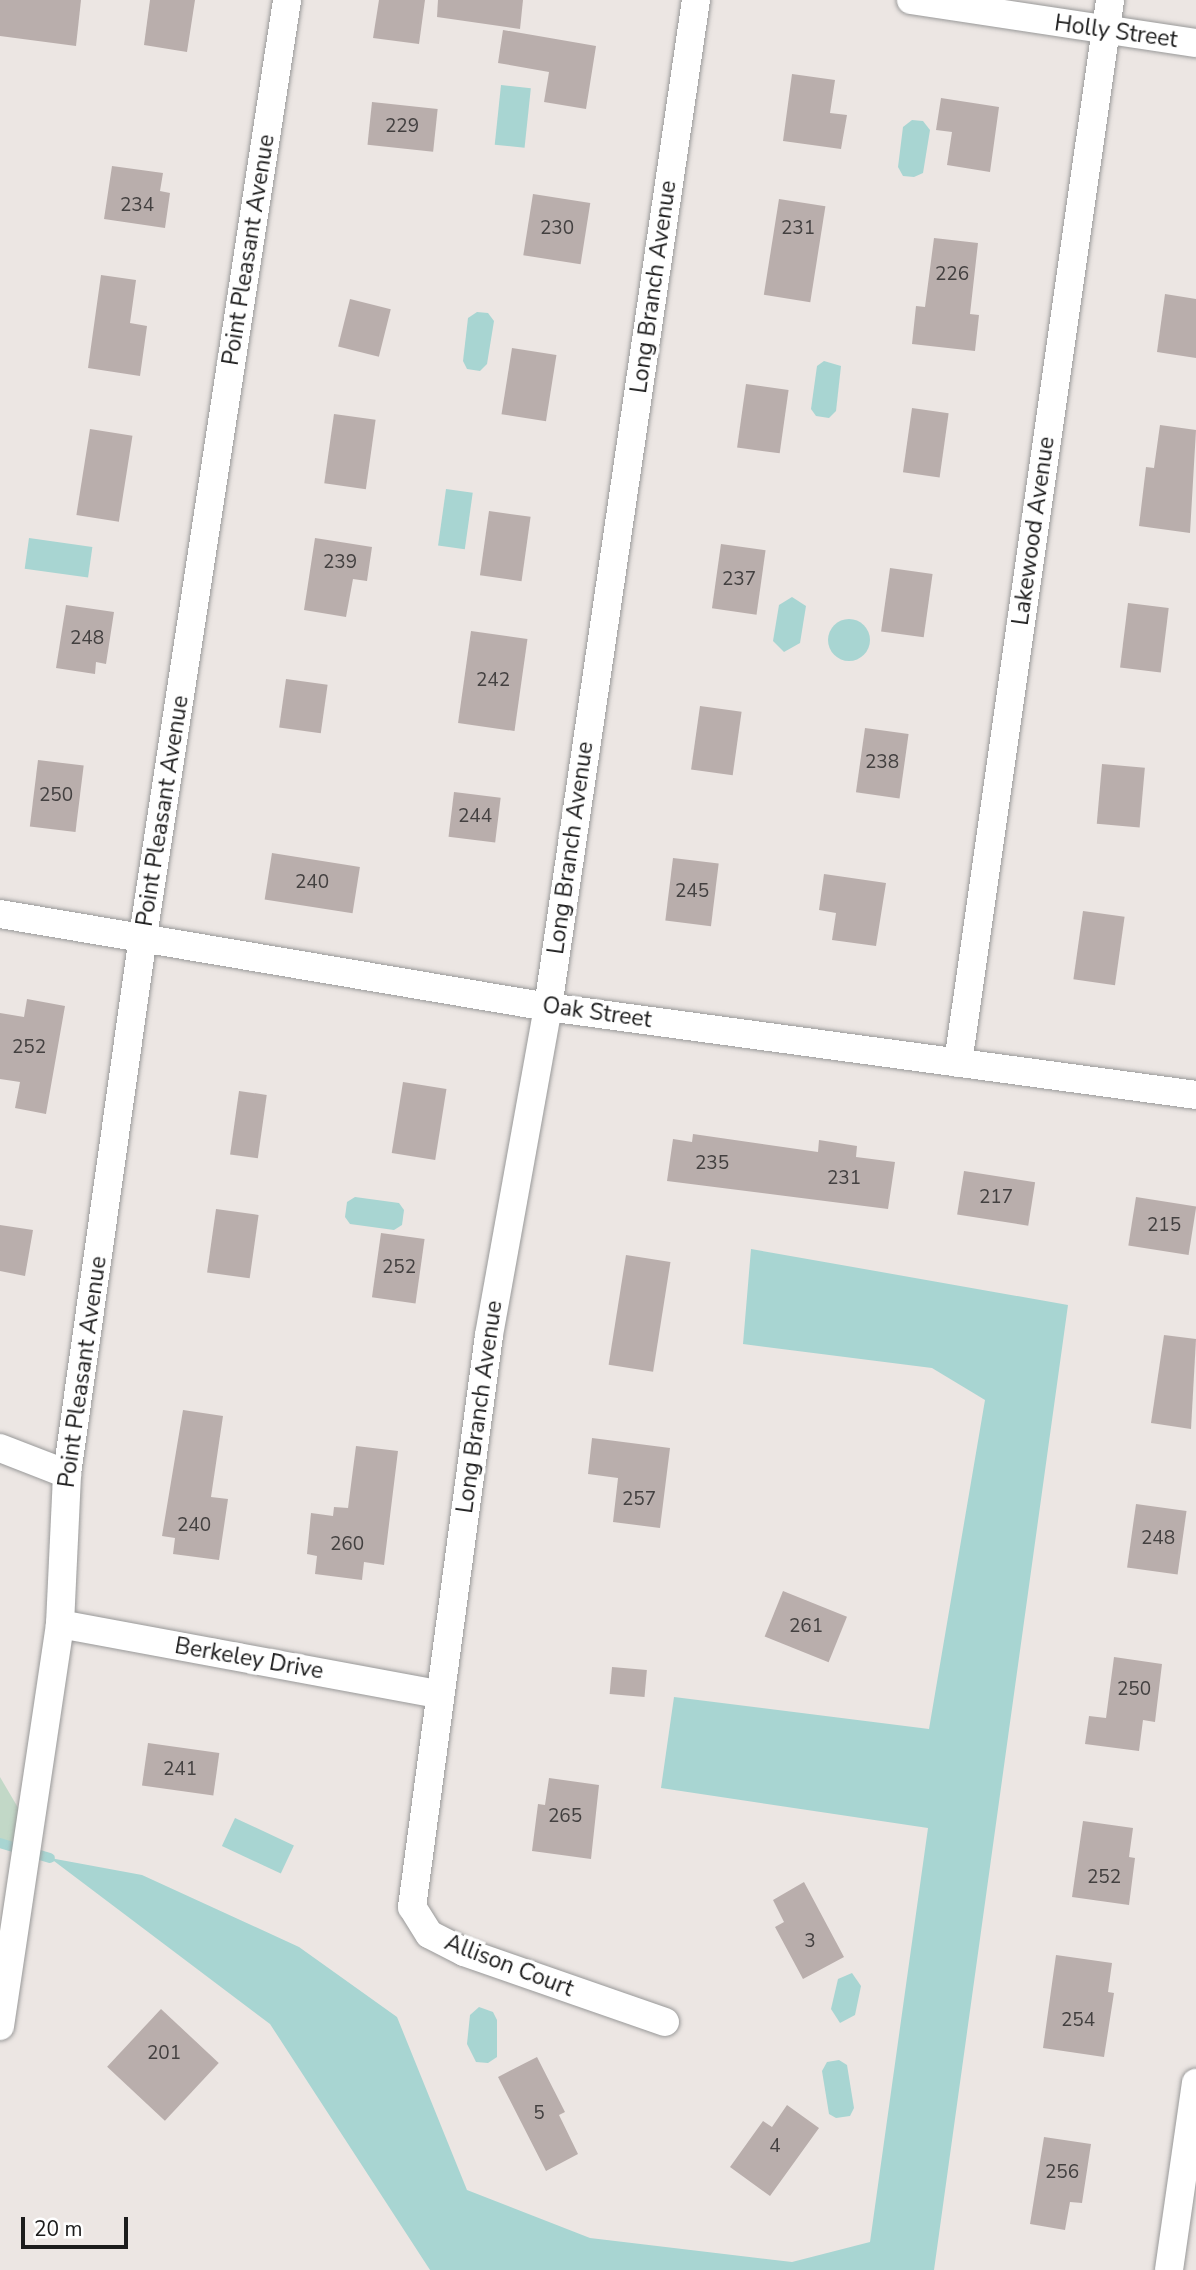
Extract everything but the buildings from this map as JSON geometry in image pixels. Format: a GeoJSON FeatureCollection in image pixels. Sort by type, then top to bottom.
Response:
{"type":"FeatureCollection","features":[{"type":"Feature","properties":{"kind":"street","name":"Point Pleasant Avenue"},"geometry":{"type":"LineString","coordinates":[[0,2026],[26,1867],[60,1624],[67,1474],[143,936],[287,0]]}},
{"type":"Feature","properties":{"kind":"street","name":"Long Branch Avenue"},"geometry":{"type":"LineString","coordinates":[[439,1694],[489,1335],[548,1007],[696,0]]}},
{"type":"Feature","properties":{"kind":"street","name":"Holly Street"},"geometry":{"type":"LineString","coordinates":[[911,0],[1196,43]]}},
{"type":"Feature","properties":{"kind":"street","name":"Lakewood Avenue"},"geometry":{"type":"LineString","coordinates":[[958,1063],[1110,0]]}},
{"type":"Feature","properties":{"kind":"street","name":"Oak Street"},"geometry":{"type":"LineString","coordinates":[[0,914],[143,936],[548,1007],[1196,1095]]}},
{"type":"Feature","properties":{"kind":"street"},"geometry":{"type":"LineString","coordinates":[[0,1448],[67,1474]]}},
{"type":"Feature","properties":{"kind":"street","name":"Berkeley Drive"},"geometry":{"type":"LineString","coordinates":[[60,1624],[439,1694]]}},
{"type":"Feature","properties":{"kind":"street","name":"Allison Court"},"geometry":{"type":"LineString","coordinates":[[439,1694],[412,1907],[429,1934],[464,1952],[665,2022]]}},
{"type":"Feature","properties":{"kind":"street"},"geometry":{"type":"LineString","coordinates":[[1169,2270],[1196,2083]]}},
{"type":"Feature","properties":{"kind":"green space"},"geometry":{"type":"Polygon","coordinates":[[[0,1777],[27,1823],[20,1851],[0,1848],[0,1777]]]}},
{"type":"Feature","properties":{"kind":"water"},"geometry":{"type":"Polygon","coordinates":[[[501,85],[531,88],[525,148],[495,145],[501,85]]]}},
{"type":"Feature","properties":{"kind":"water"},"geometry":{"type":"Polygon","coordinates":[[[912,120],[923,121],[930,130],[923,173],[914,177],[903,176],[898,167],[903,127],[912,120]]]}},
{"type":"Feature","properties":{"kind":"water"},"geometry":{"type":"Polygon","coordinates":[[[477,312],[488,313],[494,321],[487,364],[480,371],[467,369],[463,361],[468,318],[477,312]]]}},
{"type":"Feature","properties":{"kind":"water"},"geometry":{"type":"Polygon","coordinates":[[[824,361],[841,366],[836,411],[829,418],[816,416],[811,409],[817,366],[824,361]]]}},
{"type":"Feature","properties":{"kind":"water"},"geometry":{"type":"Polygon","coordinates":[[[446,489],[473,493],[465,549],[438,545],[446,489]]]}},
{"type":"Feature","properties":{"kind":"water"},"geometry":{"type":"Polygon","coordinates":[[[29,538],[92,547],[88,578],[25,569],[29,538]]]}},
{"type":"Feature","properties":{"kind":"water"},"geometry":{"type":"Polygon","coordinates":[[[792,597],[806,606],[800,643],[784,652],[773,641],[779,605],[792,597]]]}},
{"type":"Feature","properties":{"kind":"water"},"geometry":{"type":"Polygon","coordinates":[[[849,619],[864,625],[870,640],[864,655],[849,661],[834,655],[828,640],[834,625],[849,619]]]}},
{"type":"Feature","properties":{"kind":"water"},"geometry":{"type":"Polygon","coordinates":[[[355,1197],[399,1203],[404,1210],[402,1225],[394,1230],[350,1224],[345,1217],[347,1202],[355,1197]]]}},
{"type":"Feature","properties":{"kind":"water"},"geometry":{"type":"Polygon","coordinates":[[[751,1249],[1068,1305],[934,2270],[430,2270],[270,2024],[50,1858],[142,1875],[299,1947],[397,2017],[467,2190],[590,2238],[792,2262],[870,2242],[928,1828],[661,1788],[674,1697],[929,1729],[985,1400],[932,1368],[743,1344],[751,1249]]]}},
{"type":"Feature","properties":{"kind":"water"},"geometry":{"type":"Polygon","coordinates":[[[235,1818],[294,1845],[281,1874],[222,1846],[235,1818]]]}},
{"type":"Feature","properties":{"kind":"water"},"geometry":{"type":"Polygon","coordinates":[[[852,1973],[861,1986],[855,2015],[840,2023],[831,2009],[838,1979],[852,1973]]]}},
{"type":"Feature","properties":{"kind":"water"},"geometry":{"type":"Polygon","coordinates":[[[479,2007],[493,2012],[497,2020],[497,2057],[488,2063],[476,2062],[467,2044],[470,2015],[479,2007]]]}},
{"type":"Feature","properties":{"kind":"water"},"geometry":{"type":"Polygon","coordinates":[[[839,2060],[847,2065],[854,2108],[850,2116],[836,2118],[829,2114],[822,2071],[827,2062],[839,2060]]]}},
{"type":"Feature","properties":{"kind":"waterway"},"geometry":{"type":"LineString","coordinates":[[0,1843],[50,1858]]}}]}
